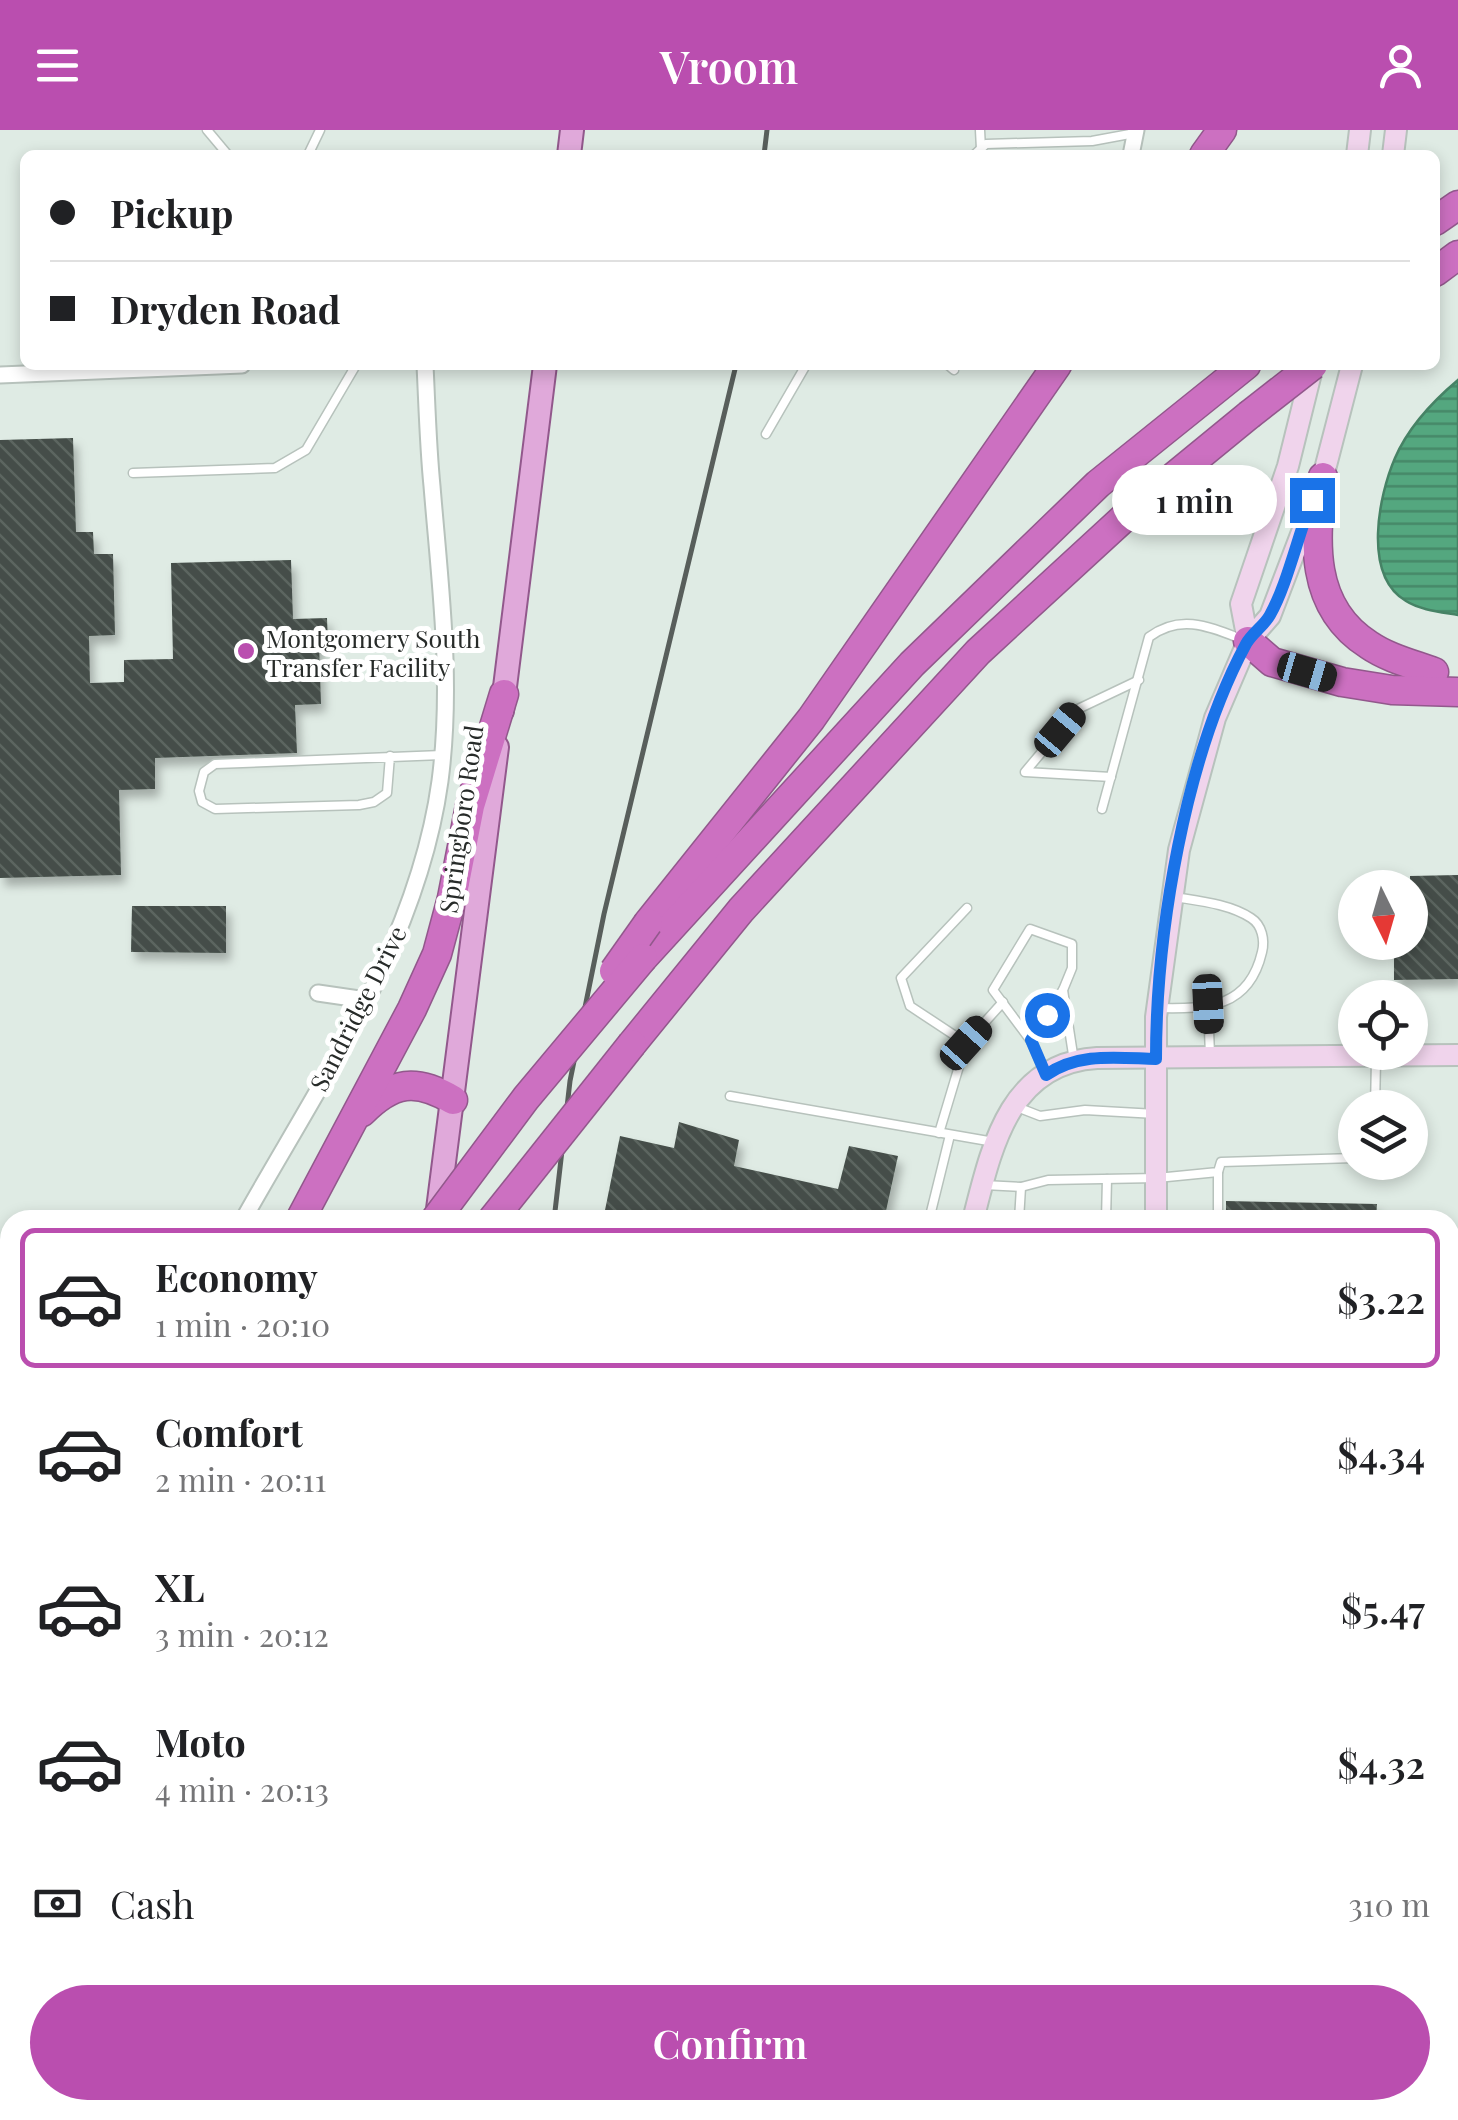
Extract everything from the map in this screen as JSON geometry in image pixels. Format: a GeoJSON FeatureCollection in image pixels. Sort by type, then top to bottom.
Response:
{"type":"FeatureCollection","features":[{"type":"Feature","properties":{"kind":"highway"},"geometry":{"type":"LineString","coordinates":[[443,1210],[648,924],[810,719],[1054,370]]}},
{"type":"Feature","properties":{"kind":"highway"},"geometry":{"type":"LineString","coordinates":[[526,1098],[644,958],[912,664],[1098,484],[1240,370]]}},
{"type":"Feature","properties":{"kind":"highway"},"geometry":{"type":"LineString","coordinates":[[500,1210],[742,910],[978,652],[1127,515],[1307,370]]}},
{"type":"Feature","properties":{"kind":"highway"},"geometry":{"type":"LineString","coordinates":[[1322,477],[1316,547],[1318,574],[1327,599],[1348,630],[1372,648],[1446,672]]}},
{"type":"Feature","properties":{"kind":"highway"},"geometry":{"type":"LineString","coordinates":[[1248,641],[1278,643],[1350,666],[1446,672]]}},
{"type":"Feature","properties":{"kind":"highway"},"geometry":{"type":"LineString","coordinates":[[1248,641],[1272,662],[1342,682],[1392,690],[1458,692]]}},
{"type":"Feature","properties":{"kind":"highway"},"geometry":{"type":"LineString","coordinates":[[305,1210],[412,1010],[437,954],[470,806],[504,694]]}},
{"type":"Feature","properties":{"kind":"highway"},"geometry":{"type":"LineString","coordinates":[[348,1129],[374,1100],[398,1087],[431,1087],[453,1100]]}},
{"type":"Feature","properties":{"kind":"main road","name":"Springboro Road"},"geometry":{"type":"LineString","coordinates":[[437,1210],[545,370]]}},
{"type":"Feature","properties":{"kind":"main road"},"geometry":{"type":"LineString","coordinates":[[1248,641],[1241,604],[1288,466],[1312,370]]}},
{"type":"Feature","properties":{"kind":"main road"},"geometry":{"type":"LineString","coordinates":[[1156,1210],[1157,1008],[1171,896],[1197,776],[1215,718],[1248,641],[1270,616],[1322,477],[1351,370]]}},
{"type":"Feature","properties":{"kind":"main road"},"geometry":{"type":"LineString","coordinates":[[1428,1054],[1458,1054]]}},
{"type":"Feature","properties":{"kind":"main road"},"geometry":{"type":"LineString","coordinates":[[976,1210],[994,1142],[1013,1105],[1046,1075],[1074,1061],[1338,1056]]}},
{"type":"Feature","properties":{"kind":"street"},"geometry":{"type":"LineString","coordinates":[[0,375],[54,370]]}},
{"type":"Feature","properties":{"kind":"street","name":"Sandridge Drive"},"geometry":{"type":"LineString","coordinates":[[248,1210],[366,1000],[401,924],[431,826],[442,755],[444,620],[426,370]]}},
{"type":"Feature","properties":{"kind":"street"},"geometry":{"type":"LineString","coordinates":[[318,993],[366,1000]]}},
{"type":"Feature","properties":{"kind":"lane"},"geometry":{"type":"LineString","coordinates":[[207,130],[224,150]]}},
{"type":"Feature","properties":{"kind":"lane"},"geometry":{"type":"LineString","coordinates":[[980,150],[986,144],[1092,140],[1136,131]]}},
{"type":"Feature","properties":{"kind":"lane"},"geometry":{"type":"LineString","coordinates":[[133,473],[275,468],[306,450],[353,370]]}},
{"type":"Feature","properties":{"kind":"lane"},"geometry":{"type":"LineString","coordinates":[[766,434],[803,370]]}},
{"type":"Feature","properties":{"kind":"lane"},"geometry":{"type":"LineString","coordinates":[[1102,810],[1149,637],[1162,628],[1192,622],[1248,641]]}},
{"type":"Feature","properties":{"kind":"lane"},"geometry":{"type":"LineString","coordinates":[[1111,776],[1025,772],[1078,709],[1140,680]]}},
{"type":"Feature","properties":{"kind":"lane"},"geometry":{"type":"LineString","coordinates":[[390,756],[387,792],[374,802],[359,805],[214,809],[202,802],[199,791],[204,772],[215,764],[390,756],[442,755]]}},
{"type":"Feature","properties":{"kind":"lane"},"geometry":{"type":"LineString","coordinates":[[1157,1008],[1208,1004],[1244,992],[1254,980],[1264,946],[1262,932],[1252,918],[1212,904],[1171,896]]}},
{"type":"Feature","properties":{"kind":"lane"},"geometry":{"type":"LineString","coordinates":[[966,1043],[910,1006],[901,978],[967,908]]}},
{"type":"Feature","properties":{"kind":"lane"},"geometry":{"type":"LineString","coordinates":[[1031,1040],[1063,990],[1072,968],[1072,944],[1030,929],[993,990],[1031,1040],[1046,1075]]}},
{"type":"Feature","properties":{"kind":"lane"},"geometry":{"type":"LineString","coordinates":[[1063,990],[1074,1061]]}},
{"type":"Feature","properties":{"kind":"lane"},"geometry":{"type":"LineString","coordinates":[[939,1132],[966,1043],[1003,1002]]}},
{"type":"Feature","properties":{"kind":"lane"},"geometry":{"type":"LineString","coordinates":[[1208,1004],[1210,1058]]}},
{"type":"Feature","properties":{"kind":"lane"},"geometry":{"type":"LineString","coordinates":[[730,1096],[994,1142]]}},
{"type":"Feature","properties":{"kind":"lane"},"geometry":{"type":"LineString","coordinates":[[1013,1105],[1040,1116],[1084,1110],[1156,1114]]}},
{"type":"Feature","properties":{"kind":"lane"},"geometry":{"type":"LineString","coordinates":[[931,1210],[950,1135]]}},
{"type":"Feature","properties":{"kind":"lane"},"geometry":{"type":"LineString","coordinates":[[1218,1210],[1220,1162],[1338,1159]]}},
{"type":"Feature","properties":{"kind":"lane"},"geometry":{"type":"LineString","coordinates":[[982,1184],[1020,1186],[1048,1180],[1157,1178],[1218,1172]]}},
{"type":"Feature","properties":{"kind":"lane"},"geometry":{"type":"LineString","coordinates":[[1106,1210],[1107,1179]]}},
{"type":"Feature","properties":{"kind":"lane"},"geometry":{"type":"LineString","coordinates":[[1019,1210],[1020,1186]]}},
{"type":"Feature","properties":{"kind":"shaded area"},"geometry":{"type":"Polygon","coordinates":[[[1458,380],[1458,615],[1418,607],[1392,589],[1383,573],[1378,534],[1384,492],[1400,447],[1422,416],[1458,380]]]}},
{"type":"Feature","properties":{"kind":"building","name":"Montgomery South Transfer Facility"},"geometry":{"type":"Polygon","coordinates":[[[73,438],[76,532],[93,532],[94,554],[113,554],[115,635],[89,636],[90,683],[124,682],[124,660],[173,659],[171,563],[291,560],[293,619],[327,618],[328,643],[319,643],[321,704],[295,705],[297,753],[155,758],[155,789],[119,790],[121,875],[0,878],[0,440],[73,438]]]}},
{"type":"Feature","properties":{"kind":"building"},"geometry":{"type":"Polygon","coordinates":[[[1458,875],[1458,979],[1394,980],[1394,960],[1428,960],[1428,876],[1458,875]]]}},
{"type":"Feature","properties":{"kind":"building"},"geometry":{"type":"Polygon","coordinates":[[[132,906],[226,906],[226,953],[131,952],[132,906]]]}},
{"type":"Feature","properties":{"kind":"building"},"geometry":{"type":"Polygon","coordinates":[[[679,1122],[739,1140],[734,1166],[838,1189],[849,1146],[898,1156],[886,1210],[605,1210],[620,1136],[674,1148],[679,1122]]]}},
{"type":"Feature","properties":{"kind":"building"},"geometry":{"type":"Polygon","coordinates":[[[1226,1201],[1377,1204],[1377,1210],[1226,1210],[1226,1201]]]}},
{"type":"Feature","properties":{"kind":"railway"},"geometry":{"type":"LineString","coordinates":[[765,150],[767,130]]}},
{"type":"Feature","properties":{"kind":"railway"},"geometry":{"type":"LineString","coordinates":[[555,1210],[570,1081],[604,914],[735,370]]}},
{"type":"Feature","properties":{"kind":"place","name":"Montgomery South Transfer Facility"},"geometry":{"type":"Point","coordinates":[246,651]}},
{"type":"Feature","properties":{"kind":"route"},"geometry":{"type":"LineString","coordinates":[[1047,1015],[1031,1040],[1046,1075],[1064,1064],[1086,1058],[1156,1059],[1156,1017],[1168,913],[1197,776],[1215,718],[1248,641],[1270,616],[1312,500]]}}]}
